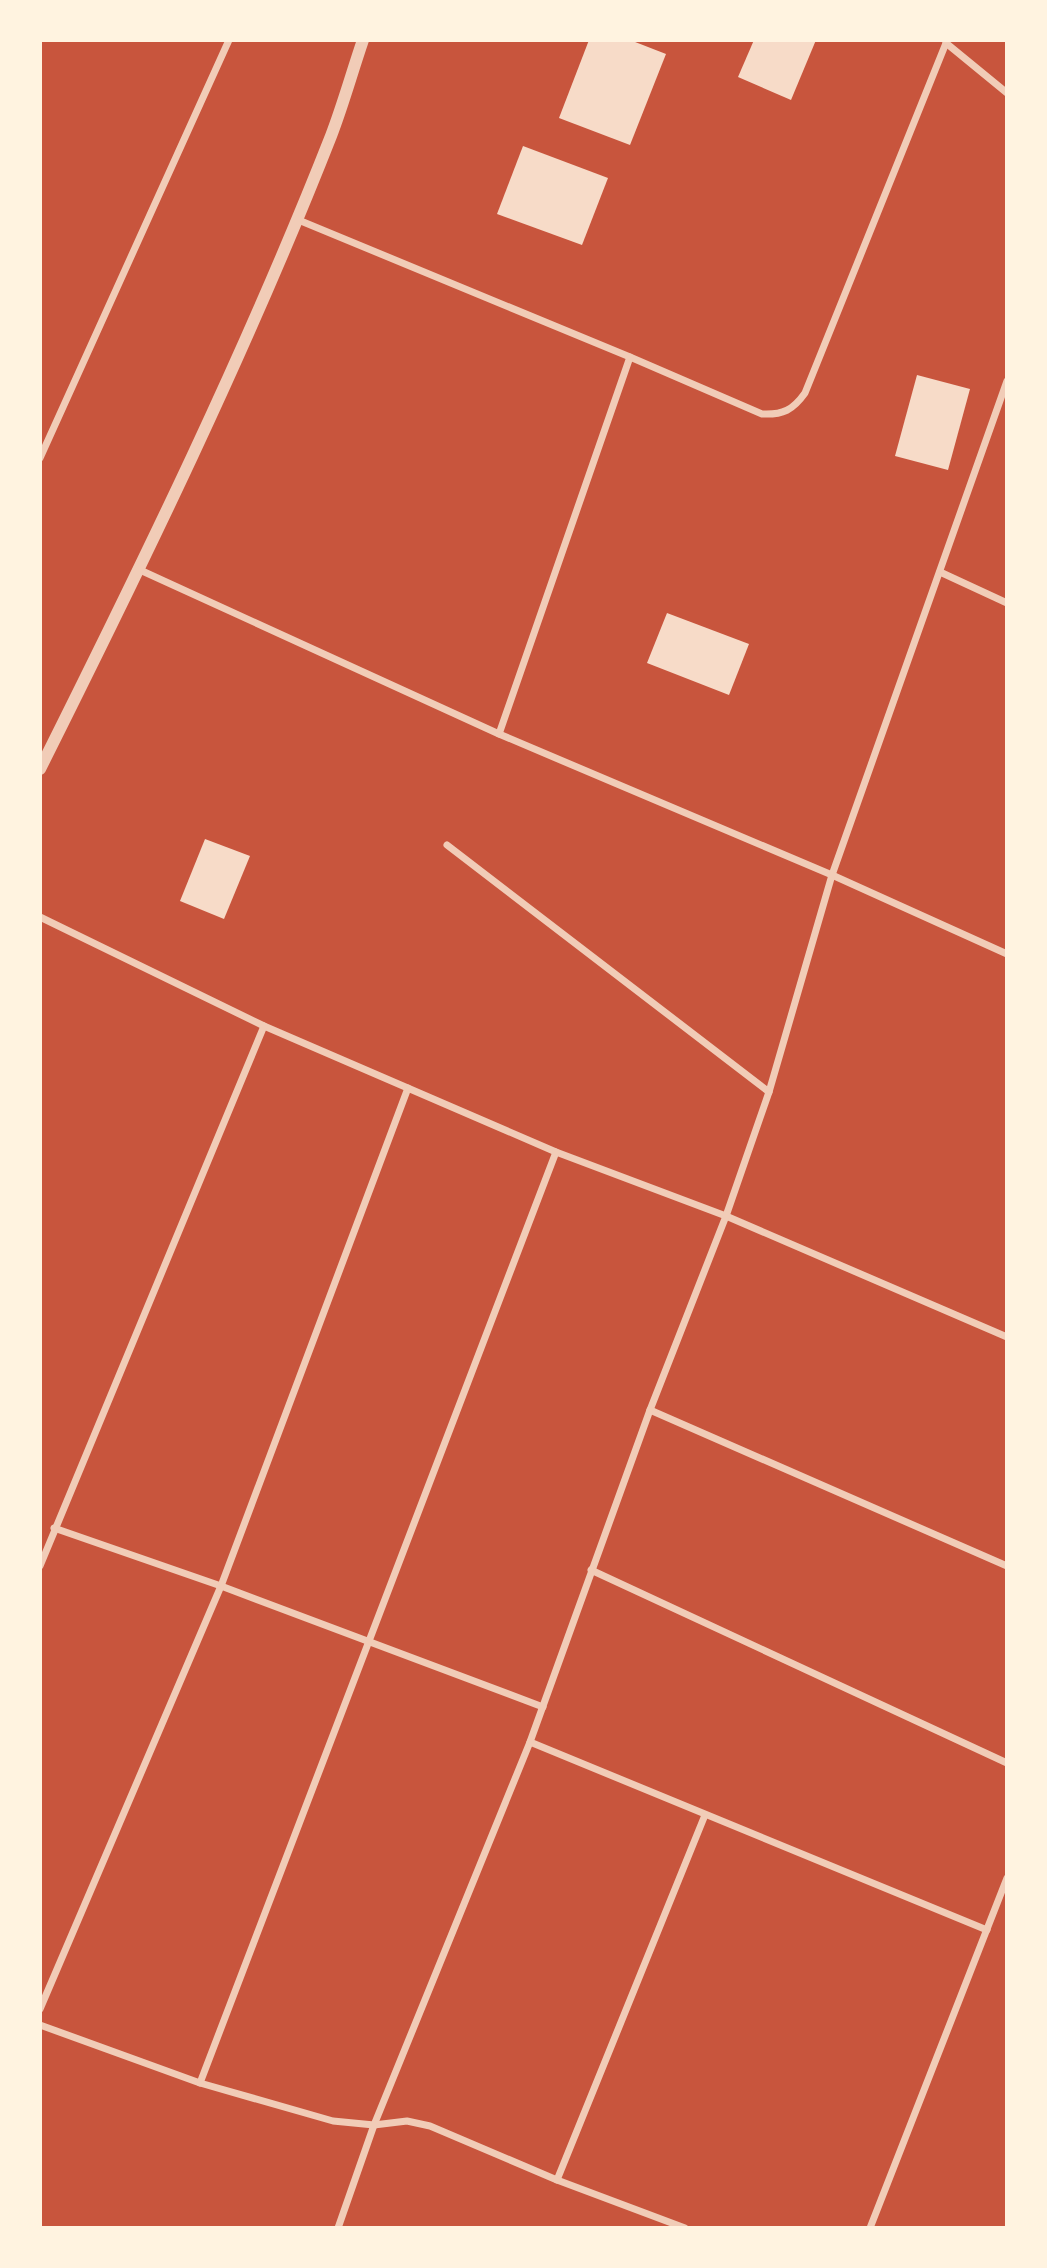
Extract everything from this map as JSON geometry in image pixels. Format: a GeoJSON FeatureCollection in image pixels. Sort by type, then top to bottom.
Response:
{"type":"FeatureCollection","features":[{"type":"Feature","properties":{"kind":"street"},"geometry":{"type":"LineString","coordinates":[[40,458],[229,40]]}},
{"type":"Feature","properties":{"kind":"street"},"geometry":{"type":"LineString","coordinates":[[40,769],[140,570],[296,219],[332,134],[363,40]]}},
{"type":"Feature","properties":{"kind":"street"},"geometry":{"type":"LineString","coordinates":[[296,219],[762,414],[776,415],[789,411],[805,393],[946,42],[1007,93]]}},
{"type":"Feature","properties":{"kind":"street"},"geometry":{"type":"LineString","coordinates":[[499,734],[630,357]]}},
{"type":"Feature","properties":{"kind":"street"},"geometry":{"type":"LineString","coordinates":[[338,2228],[374,2125],[530,1742],[650,1410],[726,1216],[769,1092],[832,875],[1007,381]]}},
{"type":"Feature","properties":{"kind":"street"},"geometry":{"type":"LineString","coordinates":[[140,570],[499,734],[832,875],[1007,954]]}},
{"type":"Feature","properties":{"kind":"street"},"geometry":{"type":"LineString","coordinates":[[940,572],[1007,603]]}},
{"type":"Feature","properties":{"kind":"street"},"geometry":{"type":"LineString","coordinates":[[447,845],[769,1092]]}},
{"type":"Feature","properties":{"kind":"street"},"geometry":{"type":"LineString","coordinates":[[40,917],[264,1026],[556,1152],[726,1216],[1007,1337]]}},
{"type":"Feature","properties":{"kind":"street"},"geometry":{"type":"LineString","coordinates":[[40,1566],[264,1026]]}},
{"type":"Feature","properties":{"kind":"street"},"geometry":{"type":"LineString","coordinates":[[40,2009],[221,1586],[408,1088]]}},
{"type":"Feature","properties":{"kind":"street"},"geometry":{"type":"LineString","coordinates":[[200,2083],[556,1152]]}},
{"type":"Feature","properties":{"kind":"street"},"geometry":{"type":"LineString","coordinates":[[650,1410],[1007,1566]]}},
{"type":"Feature","properties":{"kind":"street"},"geometry":{"type":"LineString","coordinates":[[54,1528],[221,1586],[543,1707]]}},
{"type":"Feature","properties":{"kind":"street"},"geometry":{"type":"LineString","coordinates":[[591,1570],[1007,1763]]}},
{"type":"Feature","properties":{"kind":"street"},"geometry":{"type":"LineString","coordinates":[[530,1742],[986,1930]]}},
{"type":"Feature","properties":{"kind":"street"},"geometry":{"type":"LineString","coordinates":[[556,2180],[705,1815]]}},
{"type":"Feature","properties":{"kind":"street"},"geometry":{"type":"LineString","coordinates":[[870,2228],[1007,1878]]}},
{"type":"Feature","properties":{"kind":"street"},"geometry":{"type":"LineString","coordinates":[[40,2025],[200,2083],[333,2121],[374,2125],[407,2121],[430,2126],[556,2180],[685,2228]]}},
{"type":"Feature","properties":{"kind":"building"},"geometry":{"type":"Polygon","coordinates":[[[589,40],[630,40],[666,54],[630,145],[559,118],[589,40]]]}},
{"type":"Feature","properties":{"kind":"building"},"geometry":{"type":"Polygon","coordinates":[[[754,40],[816,40],[791,100],[738,77],[754,40]]]}},
{"type":"Feature","properties":{"kind":"building"},"geometry":{"type":"Polygon","coordinates":[[[523,146],[608,178],[582,245],[497,214],[523,146]]]}},
{"type":"Feature","properties":{"kind":"building"},"geometry":{"type":"Polygon","coordinates":[[[917,375],[970,389],[948,470],[895,456],[917,375]]]}},
{"type":"Feature","properties":{"kind":"building"},"geometry":{"type":"Polygon","coordinates":[[[667,613],[749,644],[729,695],[647,663],[667,613]]]}},
{"type":"Feature","properties":{"kind":"building"},"geometry":{"type":"Polygon","coordinates":[[[205,839],[250,856],[224,919],[180,901],[205,839]]]}}]}
